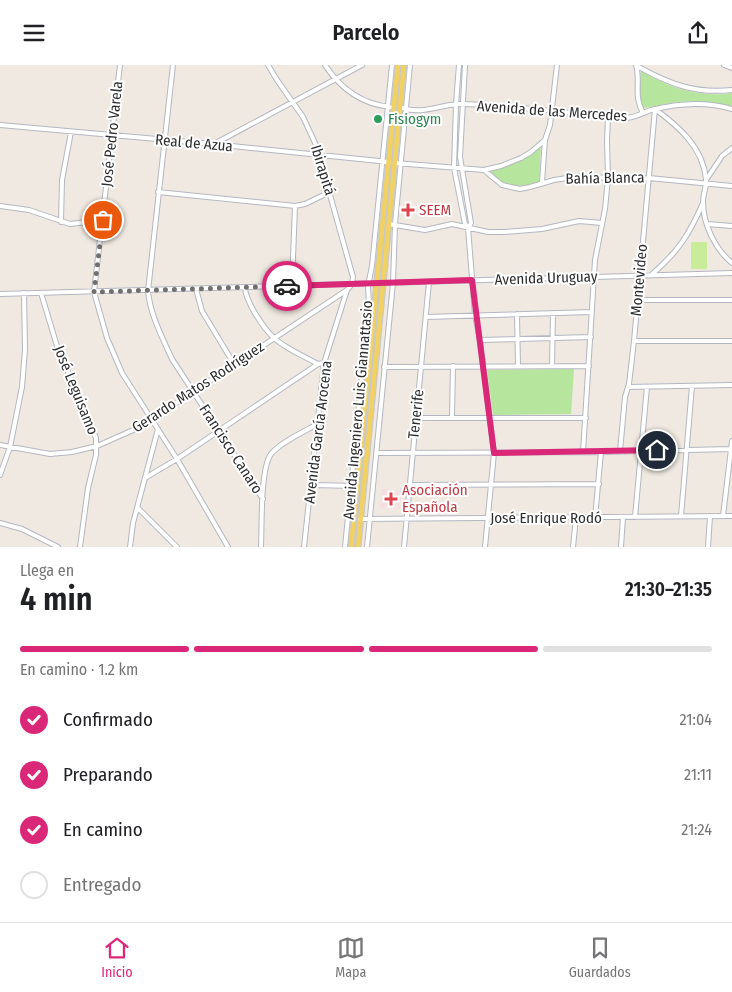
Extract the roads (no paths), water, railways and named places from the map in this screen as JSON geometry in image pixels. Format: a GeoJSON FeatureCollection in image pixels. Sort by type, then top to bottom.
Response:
{"type":"FeatureCollection","features":[{"type":"Feature","properties":{"kind":"main road","name":"Avenida Ingeniero Luis Giannattasio"},"geometry":{"type":"LineString","coordinates":[[351,547],[377,283],[391,107],[398,65]]}},
{"type":"Feature","properties":{"kind":"main road","name":"Avenida Ingeniero Luis Giannattasio"},"geometry":{"type":"LineString","coordinates":[[358,547],[404,65]]}},
{"type":"Feature","properties":{"kind":"street","name":"José Pedro Varela"},"geometry":{"type":"LineString","coordinates":[[94,292],[120,65]]}},
{"type":"Feature","properties":{"kind":"street","name":"Francisco Canaro"},"geometry":{"type":"LineString","coordinates":[[173,65],[148,299],[161,336],[172,359],[263,499]]}},
{"type":"Feature","properties":{"kind":"street","name":"Ibirapitá"},"geometry":{"type":"LineString","coordinates":[[268,65],[308,127],[320,156],[353,277],[352,284]]}},
{"type":"Feature","properties":{"kind":"street"},"geometry":{"type":"LineString","coordinates":[[325,65],[334,79],[346,90],[359,97],[391,107]]}},
{"type":"Feature","properties":{"kind":"street"},"geometry":{"type":"LineString","coordinates":[[213,144],[362,65]]}},
{"type":"Feature","properties":{"kind":"street","name":"Avenida Ingeniero Luis Giannattasio"},"geometry":{"type":"LineString","coordinates":[[391,107],[392,65]]}},
{"type":"Feature","properties":{"kind":"street","name":"Avenida Ingeniero Luis Giannattasio"},"geometry":{"type":"LineString","coordinates":[[367,547],[393,283],[395,224],[410,65]]}},
{"type":"Feature","properties":{"kind":"street"},"geometry":{"type":"LineString","coordinates":[[459,65],[454,168],[465,224],[468,228],[475,315],[494,453],[485,547]]}},
{"type":"Feature","properties":{"kind":"street"},"geometry":{"type":"LineString","coordinates":[[465,65],[461,168],[471,223],[468,228]]}},
{"type":"Feature","properties":{"kind":"street"},"geometry":{"type":"LineString","coordinates":[[542,183],[544,140],[550,125],[557,65]]}},
{"type":"Feature","properties":{"kind":"street"},"geometry":{"type":"LineString","coordinates":[[724,65],[732,68]]}},
{"type":"Feature","properties":{"kind":"street"},"geometry":{"type":"LineString","coordinates":[[636,66],[653,76],[680,87],[706,91],[732,90]]}},
{"type":"Feature","properties":{"kind":"street"},"geometry":{"type":"LineString","coordinates":[[636,66],[637,98],[643,113]]}},
{"type":"Feature","properties":{"kind":"street","name":"Avenida de las Mercedes"},"geometry":{"type":"LineString","coordinates":[[400,107],[406,109],[433,109],[462,104],[630,118],[655,109],[681,104],[695,103],[732,109]]}},
{"type":"Feature","properties":{"kind":"street"},"geometry":{"type":"LineString","coordinates":[[651,275],[678,250],[691,229],[703,203],[706,181],[700,158],[692,142],[675,124],[655,109]]}},
{"type":"Feature","properties":{"kind":"street","name":"Montevideo"},"geometry":{"type":"LineString","coordinates":[[620,451],[625,397],[634,341],[655,109]]}},
{"type":"Feature","properties":{"kind":"street"},"geometry":{"type":"LineString","coordinates":[[584,452],[596,250],[608,178],[608,117]]}},
{"type":"Feature","properties":{"kind":"street","name":"Real de Azua"},"geometry":{"type":"LineString","coordinates":[[0,125],[386,162]]}},
{"type":"Feature","properties":{"kind":"street"},"geometry":{"type":"LineString","coordinates":[[61,222],[62,180],[71,132]]}},
{"type":"Feature","properties":{"kind":"street"},"geometry":{"type":"LineString","coordinates":[[395,163],[484,170],[521,158],[544,140]]}},
{"type":"Feature","properties":{"kind":"street"},"geometry":{"type":"LineString","coordinates":[[706,181],[722,156],[732,148]]}},
{"type":"Feature","properties":{"kind":"street","name":"Avenida Ingeniero Luis Giannattasio"},"geometry":{"type":"LineString","coordinates":[[345,547],[369,304],[368,284],[386,162]]}},
{"type":"Feature","properties":{"kind":"street","name":"Bahía Blanca"},"geometry":{"type":"LineString","coordinates":[[484,170],[494,180],[511,188],[530,187],[580,176],[608,178],[649,177],[706,181],[732,186]]}},
{"type":"Feature","properties":{"kind":"street"},"geometry":{"type":"LineString","coordinates":[[158,192],[295,206],[305,204],[330,192]]}},
{"type":"Feature","properties":{"kind":"street"},"geometry":{"type":"LineString","coordinates":[[703,203],[707,224],[719,249],[732,263]]}},
{"type":"Feature","properties":{"kind":"street"},"geometry":{"type":"LineString","coordinates":[[0,206],[29,210],[70,224],[103,220]]}},
{"type":"Feature","properties":{"kind":"street"},"geometry":{"type":"LineString","coordinates":[[292,285],[295,206]]}},
{"type":"Feature","properties":{"kind":"street"},"geometry":{"type":"LineString","coordinates":[[389,224],[425,230],[452,224],[488,232],[519,232],[579,221],[602,223]]}},
{"type":"Feature","properties":{"kind":"street"},"geometry":{"type":"LineString","coordinates":[[707,224],[732,226]]}},
{"type":"Feature","properties":{"kind":"street","name":"Avenida Uruguay"},"geometry":{"type":"LineString","coordinates":[[0,294],[732,273]]}},
{"type":"Feature","properties":{"kind":"street","name":"Tenerife"},"geometry":{"type":"LineString","coordinates":[[404,547],[429,282]]}},
{"type":"Feature","properties":{"kind":"street","name":"Gerardo Matos Rodríguez"},"geometry":{"type":"LineString","coordinates":[[0,445],[50,454],[72,452],[97,446],[140,427],[347,290],[352,284]]}},
{"type":"Feature","properties":{"kind":"street"},"geometry":{"type":"LineString","coordinates":[[246,287],[249,301],[266,329],[274,338],[318,364]]}},
{"type":"Feature","properties":{"kind":"street"},"geometry":{"type":"LineString","coordinates":[[196,289],[202,311],[234,364]]}},
{"type":"Feature","properties":{"kind":"street","name":"Avenida García Arocena"},"geometry":{"type":"LineString","coordinates":[[304,547],[324,363],[347,290]]}},
{"type":"Feature","properties":{"kind":"street"},"geometry":{"type":"LineString","coordinates":[[94,292],[98,311],[114,357],[134,394],[177,459],[228,547]]}},
{"type":"Feature","properties":{"kind":"street"},"geometry":{"type":"LineString","coordinates":[[0,475],[10,447],[24,369],[24,293]]}},
{"type":"Feature","properties":{"kind":"street","name":"José Leguisamo"},"geometry":{"type":"LineString","coordinates":[[40,293],[57,346],[96,438],[97,446],[88,488],[80,547]]}},
{"type":"Feature","properties":{"kind":"street"},"geometry":{"type":"LineString","coordinates":[[638,300],[732,299]]}},
{"type":"Feature","properties":{"kind":"street"},"geometry":{"type":"LineString","coordinates":[[381,301],[390,302]]}},
{"type":"Feature","properties":{"kind":"street"},"geometry":{"type":"LineString","coordinates":[[426,317],[592,312]]}},
{"type":"Feature","properties":{"kind":"street"},"geometry":{"type":"LineString","coordinates":[[552,366],[553,313]]}},
{"type":"Feature","properties":{"kind":"street"},"geometry":{"type":"LineString","coordinates":[[517,314],[518,366]]}},
{"type":"Feature","properties":{"kind":"street"},"geometry":{"type":"LineString","coordinates":[[480,341],[591,337]]}},
{"type":"Feature","properties":{"kind":"street"},"geometry":{"type":"LineString","coordinates":[[634,341],[732,341]]}},
{"type":"Feature","properties":{"kind":"street"},"geometry":{"type":"LineString","coordinates":[[146,478],[318,364],[324,363]]}},
{"type":"Feature","properties":{"kind":"street"},"geometry":{"type":"LineString","coordinates":[[452,417],[453,366]]}},
{"type":"Feature","properties":{"kind":"street"},"geometry":{"type":"LineString","coordinates":[[384,367],[589,366]]}},
{"type":"Feature","properties":{"kind":"street"},"geometry":{"type":"LineString","coordinates":[[628,387],[732,385]]}},
{"type":"Feature","properties":{"kind":"street"},"geometry":{"type":"LineString","coordinates":[[681,516],[692,386]]}},
{"type":"Feature","properties":{"kind":"street"},"geometry":{"type":"LineString","coordinates":[[635,517],[647,387]]}},
{"type":"Feature","properties":{"kind":"street"},"geometry":{"type":"LineString","coordinates":[[416,418],[586,418]]}},
{"type":"Feature","properties":{"kind":"street"},"geometry":{"type":"LineString","coordinates":[[261,547],[265,468],[271,455],[285,444],[318,425]]}},
{"type":"Feature","properties":{"kind":"street"},"geometry":{"type":"LineString","coordinates":[[130,547],[130,538],[158,429]]}},
{"type":"Feature","properties":{"kind":"street"},"geometry":{"type":"LineString","coordinates":[[723,516],[732,441]]}},
{"type":"Feature","properties":{"kind":"street"},"geometry":{"type":"LineString","coordinates":[[376,453],[601,452],[732,449]]}},
{"type":"Feature","properties":{"kind":"street"},"geometry":{"type":"LineString","coordinates":[[595,517],[601,452]]}},
{"type":"Feature","properties":{"kind":"street"},"geometry":{"type":"LineString","coordinates":[[410,485],[598,484]]}},
{"type":"Feature","properties":{"kind":"street"},"geometry":{"type":"LineString","coordinates":[[312,485],[357,486]]}},
{"type":"Feature","properties":{"kind":"street"},"geometry":{"type":"LineString","coordinates":[[138,508],[177,547]]}},
{"type":"Feature","properties":{"kind":"street"},"geometry":{"type":"LineString","coordinates":[[708,547],[710,516]]}},
{"type":"Feature","properties":{"kind":"street","name":"José Enrique Rodó"},"geometry":{"type":"LineString","coordinates":[[360,519],[732,516]]}},
{"type":"Feature","properties":{"kind":"street"},"geometry":{"type":"LineString","coordinates":[[621,547],[623,517]]}},
{"type":"Feature","properties":{"kind":"street"},"geometry":{"type":"LineString","coordinates":[[573,547],[576,518]]}},
{"type":"Feature","properties":{"kind":"street"},"geometry":{"type":"LineString","coordinates":[[0,523],[22,529],[58,547]]}},
{"type":"Feature","properties":{"kind":"place","name":"Fisiogym"},"geometry":{"type":"Point","coordinates":[378,119]}},
{"type":"Feature","properties":{"kind":"place","name":"SEEM"},"geometry":{"type":"Point","coordinates":[408,210]}},
{"type":"Feature","properties":{"kind":"place","name":"Asociación Española"},"geometry":{"type":"Point","coordinates":[391,499]}}]}
